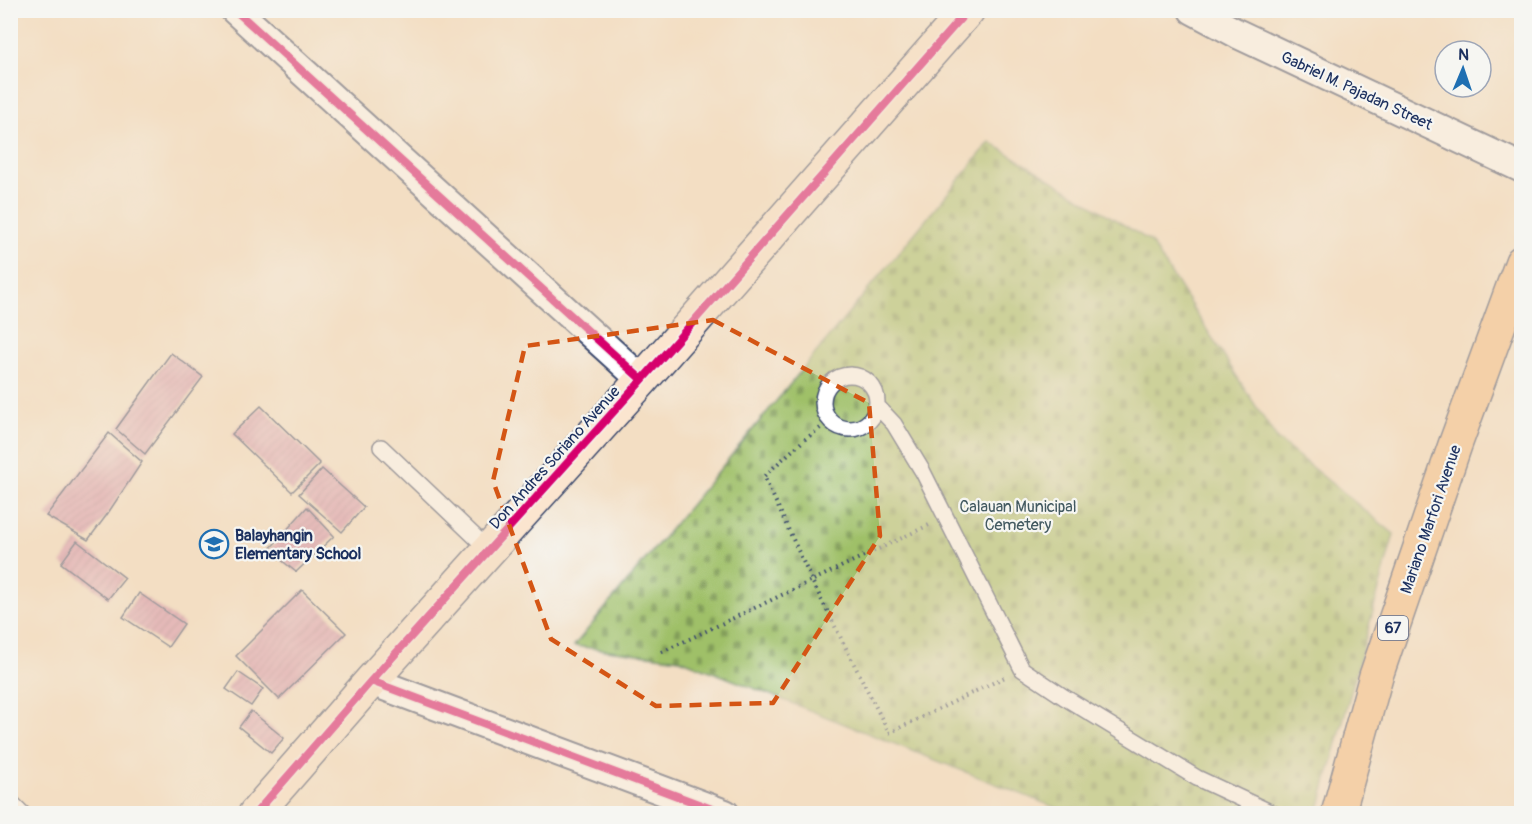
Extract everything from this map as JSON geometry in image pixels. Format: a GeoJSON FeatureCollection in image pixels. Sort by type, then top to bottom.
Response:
{"type":"FeatureCollection","features":[{"type":"Feature","properties":{"kind":"main road","name":"Mariano Marfori Avenue"},"geometry":{"type":"LineString","coordinates":[[1338,813],[1376,676],[1521,262]]}},
{"type":"Feature","properties":{"kind":"street"},"geometry":{"type":"LineString","coordinates":[[236,10],[642,380]]}},
{"type":"Feature","properties":{"kind":"street","name":"Don Andres Soriano Avenue"},"geometry":{"type":"LineString","coordinates":[[255,813],[642,380],[968,10]]}},
{"type":"Feature","properties":{"kind":"street","name":"Gabriel M. Pajadan Street"},"geometry":{"type":"LineString","coordinates":[[1193,10],[1238,34],[1521,168]]}},
{"type":"Feature","properties":{"kind":"street"},"geometry":{"type":"LineString","coordinates":[[371,681],[725,813]]}},
{"type":"Feature","properties":{"kind":"lane"},"geometry":{"type":"LineString","coordinates":[[855,375],[869,383],[877,397],[874,414],[869,421],[854,428],[846,428],[830,421],[825,414],[823,397],[825,389],[831,382],[838,377],[855,375]]}},
{"type":"Feature","properties":{"kind":"lane"},"geometry":{"type":"LineString","coordinates":[[876,406],[894,424],[923,472],[1022,669],[1197,778],[1274,813]]}},
{"type":"Feature","properties":{"kind":"lane"},"geometry":{"type":"LineString","coordinates":[[381,447],[489,550]]}},
{"type":"Feature","properties":{"kind":"lane"},"geometry":{"type":"LineString","coordinates":[[10,801],[23,813]]}},
{"type":"Feature","properties":{"kind":"path"},"geometry":{"type":"LineString","coordinates":[[830,421],[804,440],[764,476],[812,581],[889,733],[1022,669]]}},
{"type":"Feature","properties":{"kind":"path"},"geometry":{"type":"LineString","coordinates":[[662,651],[946,517]]}},
{"type":"Feature","properties":{"kind":"highlighted area"},"geometry":{"type":"Polygon","coordinates":[[[713,320],[869,403],[880,536],[773,703],[656,706],[551,639],[493,481],[525,346],[713,320]]]}},
{"type":"Feature","properties":{"kind":"green space","name":"Calauan Municipal Cemetery"},"geometry":{"type":"Polygon","coordinates":[[[990,142],[1150,241],[1277,439],[1394,534],[1318,813],[1069,813],[680,659],[574,646],[990,142]]]}},
{"type":"Feature","properties":{"kind":"building"},"geometry":{"type":"Polygon","coordinates":[[[171,353],[203,377],[145,454],[116,429],[171,353]]]}},
{"type":"Feature","properties":{"kind":"building"},"geometry":{"type":"Polygon","coordinates":[[[261,406],[320,464],[292,492],[232,434],[261,406]]]}},
{"type":"Feature","properties":{"kind":"building"},"geometry":{"type":"Polygon","coordinates":[[[109,433],[142,462],[88,540],[46,516],[109,433]]]}},
{"type":"Feature","properties":{"kind":"building"},"geometry":{"type":"Polygon","coordinates":[[[322,469],[364,507],[342,532],[299,494],[322,469]]]}},
{"type":"Feature","properties":{"kind":"building"},"geometry":{"type":"Polygon","coordinates":[[[307,507],[334,536],[296,572],[269,550],[307,507]]]}},
{"type":"Feature","properties":{"kind":"building"},"geometry":{"type":"Polygon","coordinates":[[[77,541],[125,578],[108,599],[61,563],[77,541]]]}},
{"type":"Feature","properties":{"kind":"building"},"geometry":{"type":"Polygon","coordinates":[[[302,590],[346,633],[279,699],[236,656],[302,590]]]}},
{"type":"Feature","properties":{"kind":"building"},"geometry":{"type":"Polygon","coordinates":[[[139,593],[184,624],[168,647],[123,617],[139,593]]]}},
{"type":"Feature","properties":{"kind":"building"},"geometry":{"type":"Polygon","coordinates":[[[238,672],[263,689],[251,706],[226,689],[238,672]]]}},
{"type":"Feature","properties":{"kind":"building"},"geometry":{"type":"Polygon","coordinates":[[[251,711],[284,738],[271,753],[239,727],[251,711]]]}},
{"type":"Feature","properties":{"kind":"cycle path"},"geometry":{"type":"LineString","coordinates":[[235,10],[642,380]]}},
{"type":"Feature","properties":{"kind":"cycle path"},"geometry":{"type":"LineString","coordinates":[[255,814],[968,10]]}},
{"type":"Feature","properties":{"kind":"cycle path"},"geometry":{"type":"LineString","coordinates":[[371,681],[725,814]]}},
{"type":"Feature","properties":{"kind":"place","name":"Balayhangin Elementary School"},"geometry":{"type":"Point","coordinates":[214,544]}}]}
